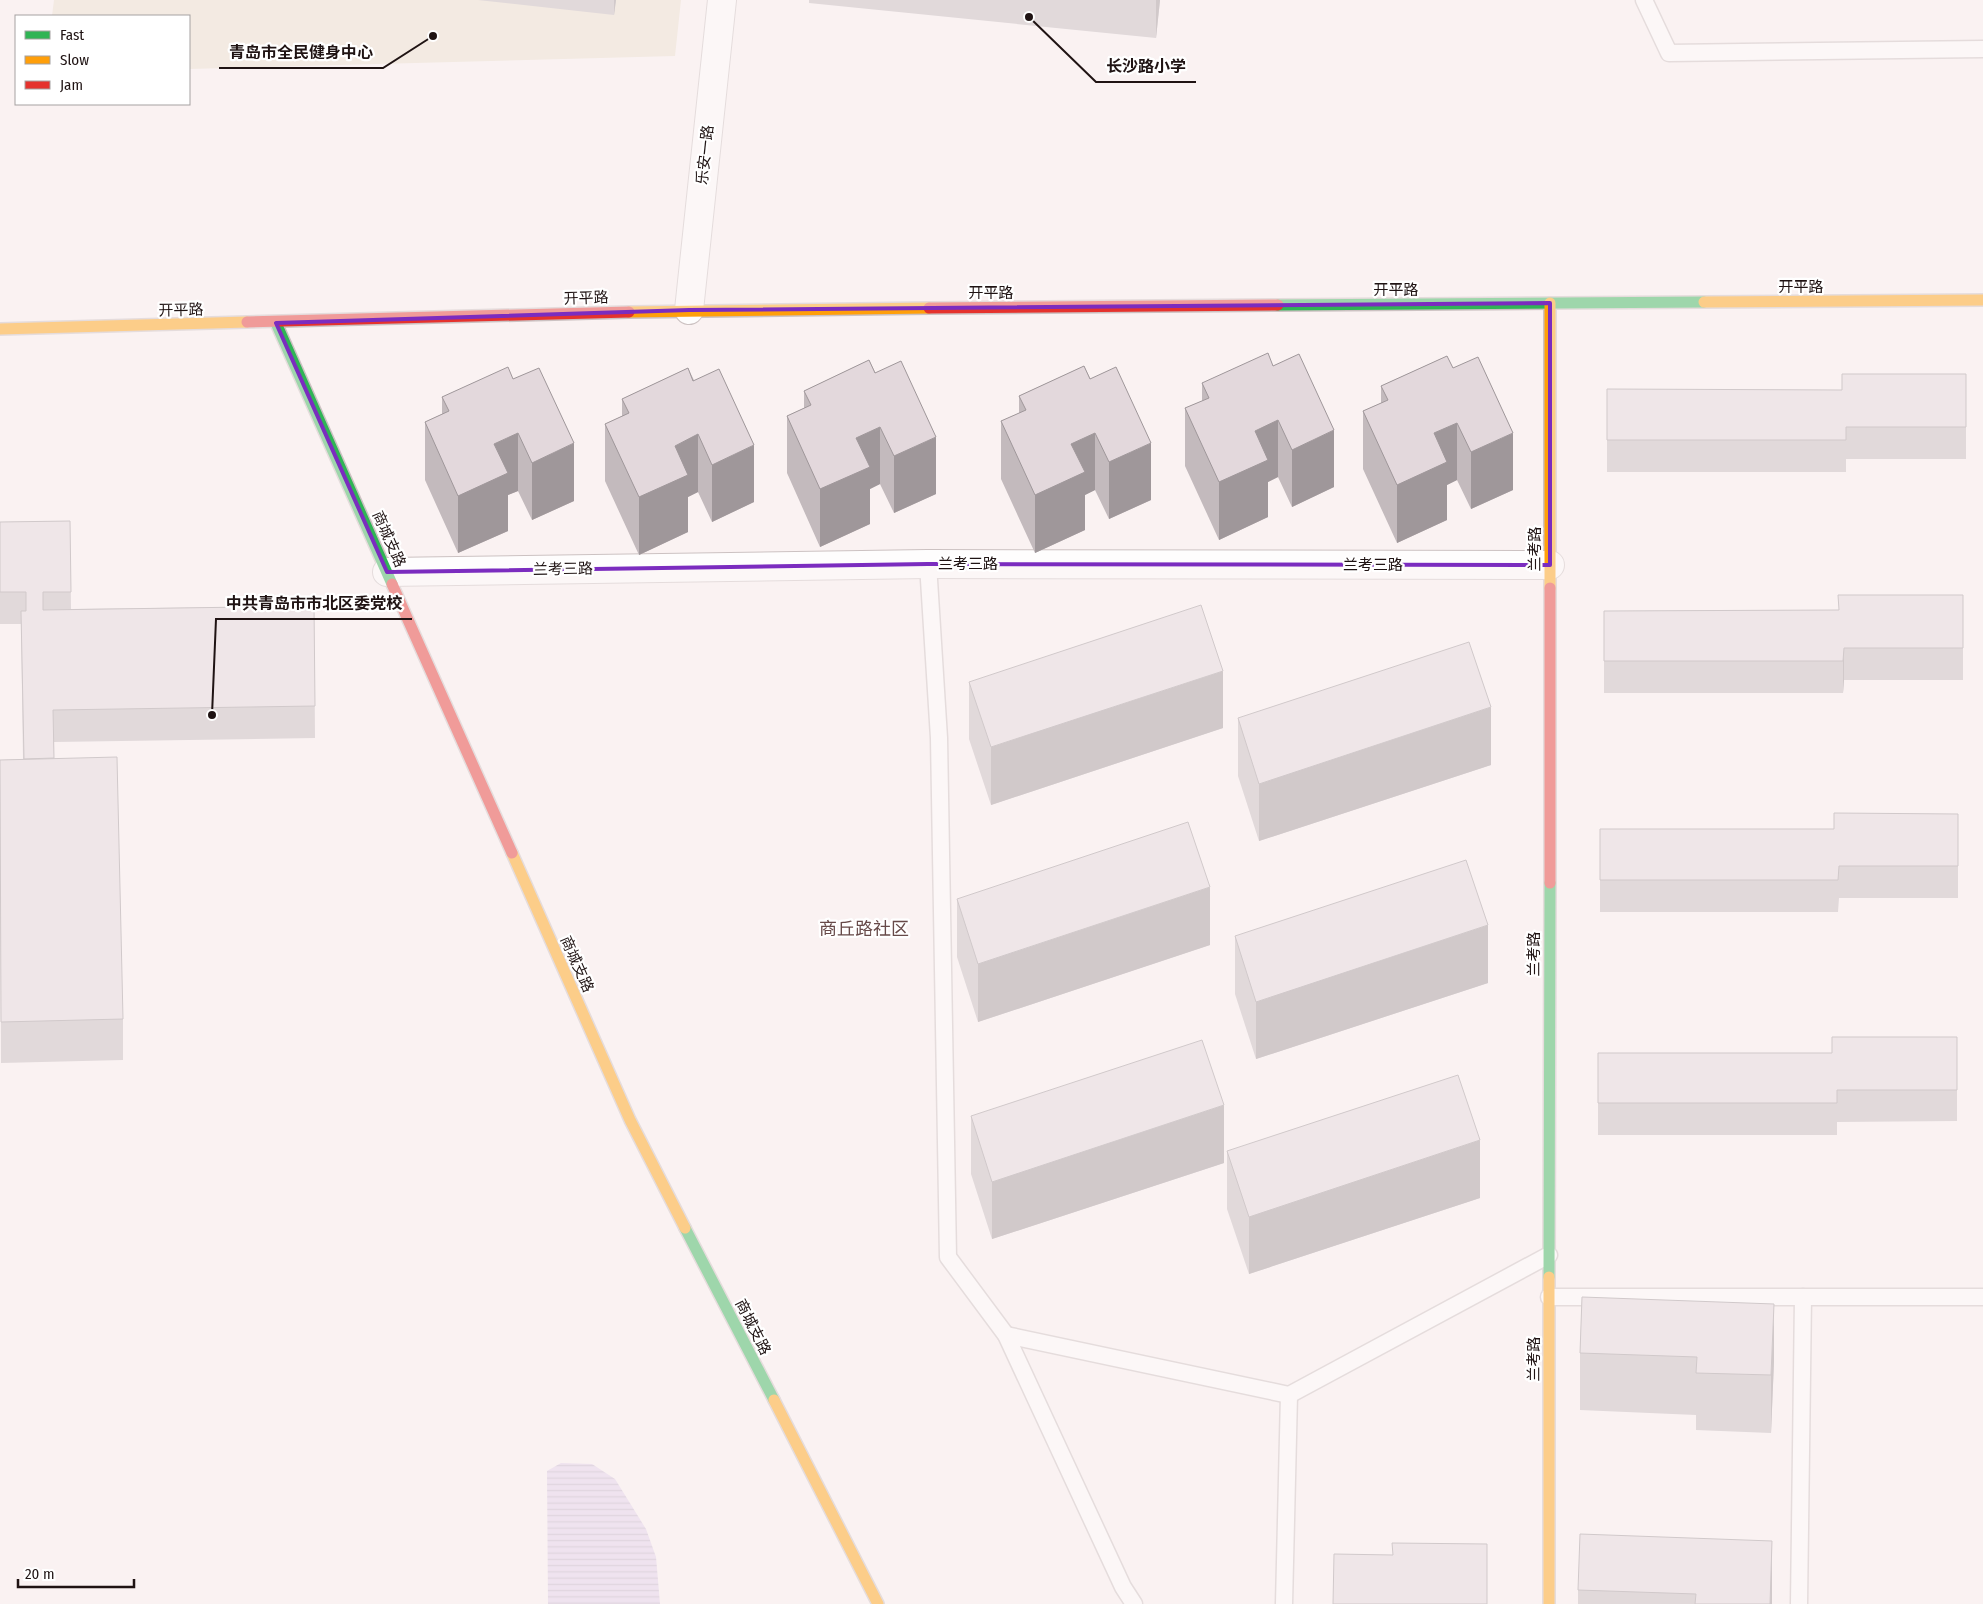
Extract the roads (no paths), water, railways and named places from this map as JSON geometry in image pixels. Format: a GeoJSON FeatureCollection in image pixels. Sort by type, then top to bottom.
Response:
{"type":"FeatureCollection","features":[{"type":"Feature","properties":{"kind":"street","name":"乐安一路"},"geometry":{"type":"LineString","coordinates":[[689,310],[722,0]]}},
{"type":"Feature","properties":{"kind":"street","name":"开平路"},"geometry":{"type":"LineString","coordinates":[[0,329],[276,323],[689,310],[1983,300]]}},
{"type":"Feature","properties":{"kind":"street","name":"兰考路"},"geometry":{"type":"LineString","coordinates":[[1548,1604],[1550,303]]}},
{"type":"Feature","properties":{"kind":"street","name":"商城支路"},"geometry":{"type":"LineString","coordinates":[[276,323],[630,1120],[878,1604]]}},
{"type":"Feature","properties":{"kind":"street","name":"兰考三路"},"geometry":{"type":"LineString","coordinates":[[387,572],[928,564],[1550,566]]}},
{"type":"Feature","properties":{"kind":"lane"},"geometry":{"type":"LineString","coordinates":[[1644,0],[1669,53],[1983,49]]}},
{"type":"Feature","properties":{"kind":"lane"},"geometry":{"type":"LineString","coordinates":[[928,564],[939,738],[948,1257],[1006,1334],[1123,1587],[1134,1604]]}},
{"type":"Feature","properties":{"kind":"lane"},"geometry":{"type":"LineString","coordinates":[[1006,1334],[1289,1395],[1549,1255]]}},
{"type":"Feature","properties":{"kind":"lane"},"geometry":{"type":"LineString","coordinates":[[1549,1296],[1983,1297]]}},
{"type":"Feature","properties":{"kind":"lane"},"geometry":{"type":"LineString","coordinates":[[1799,1604],[1803,1297]]}},
{"type":"Feature","properties":{"kind":"lane"},"geometry":{"type":"LineString","coordinates":[[1284,1604],[1289,1395]]}},
{"type":"Feature","properties":{"kind":"place","name":"长沙路小学"},"geometry":{"type":"Point","coordinates":[1029,17]}},
{"type":"Feature","properties":{"kind":"place","name":"青岛市全民健身中心"},"geometry":{"type":"Point","coordinates":[433,36]}},
{"type":"Feature","properties":{"kind":"place","name":"中共青岛市市北区委党校"},"geometry":{"type":"Point","coordinates":[212,715]}},
{"type":"Feature","properties":{"kind":"district","name":"商丘路社区"},"geometry":{"type":"Point","coordinates":[864,929]}}]}
